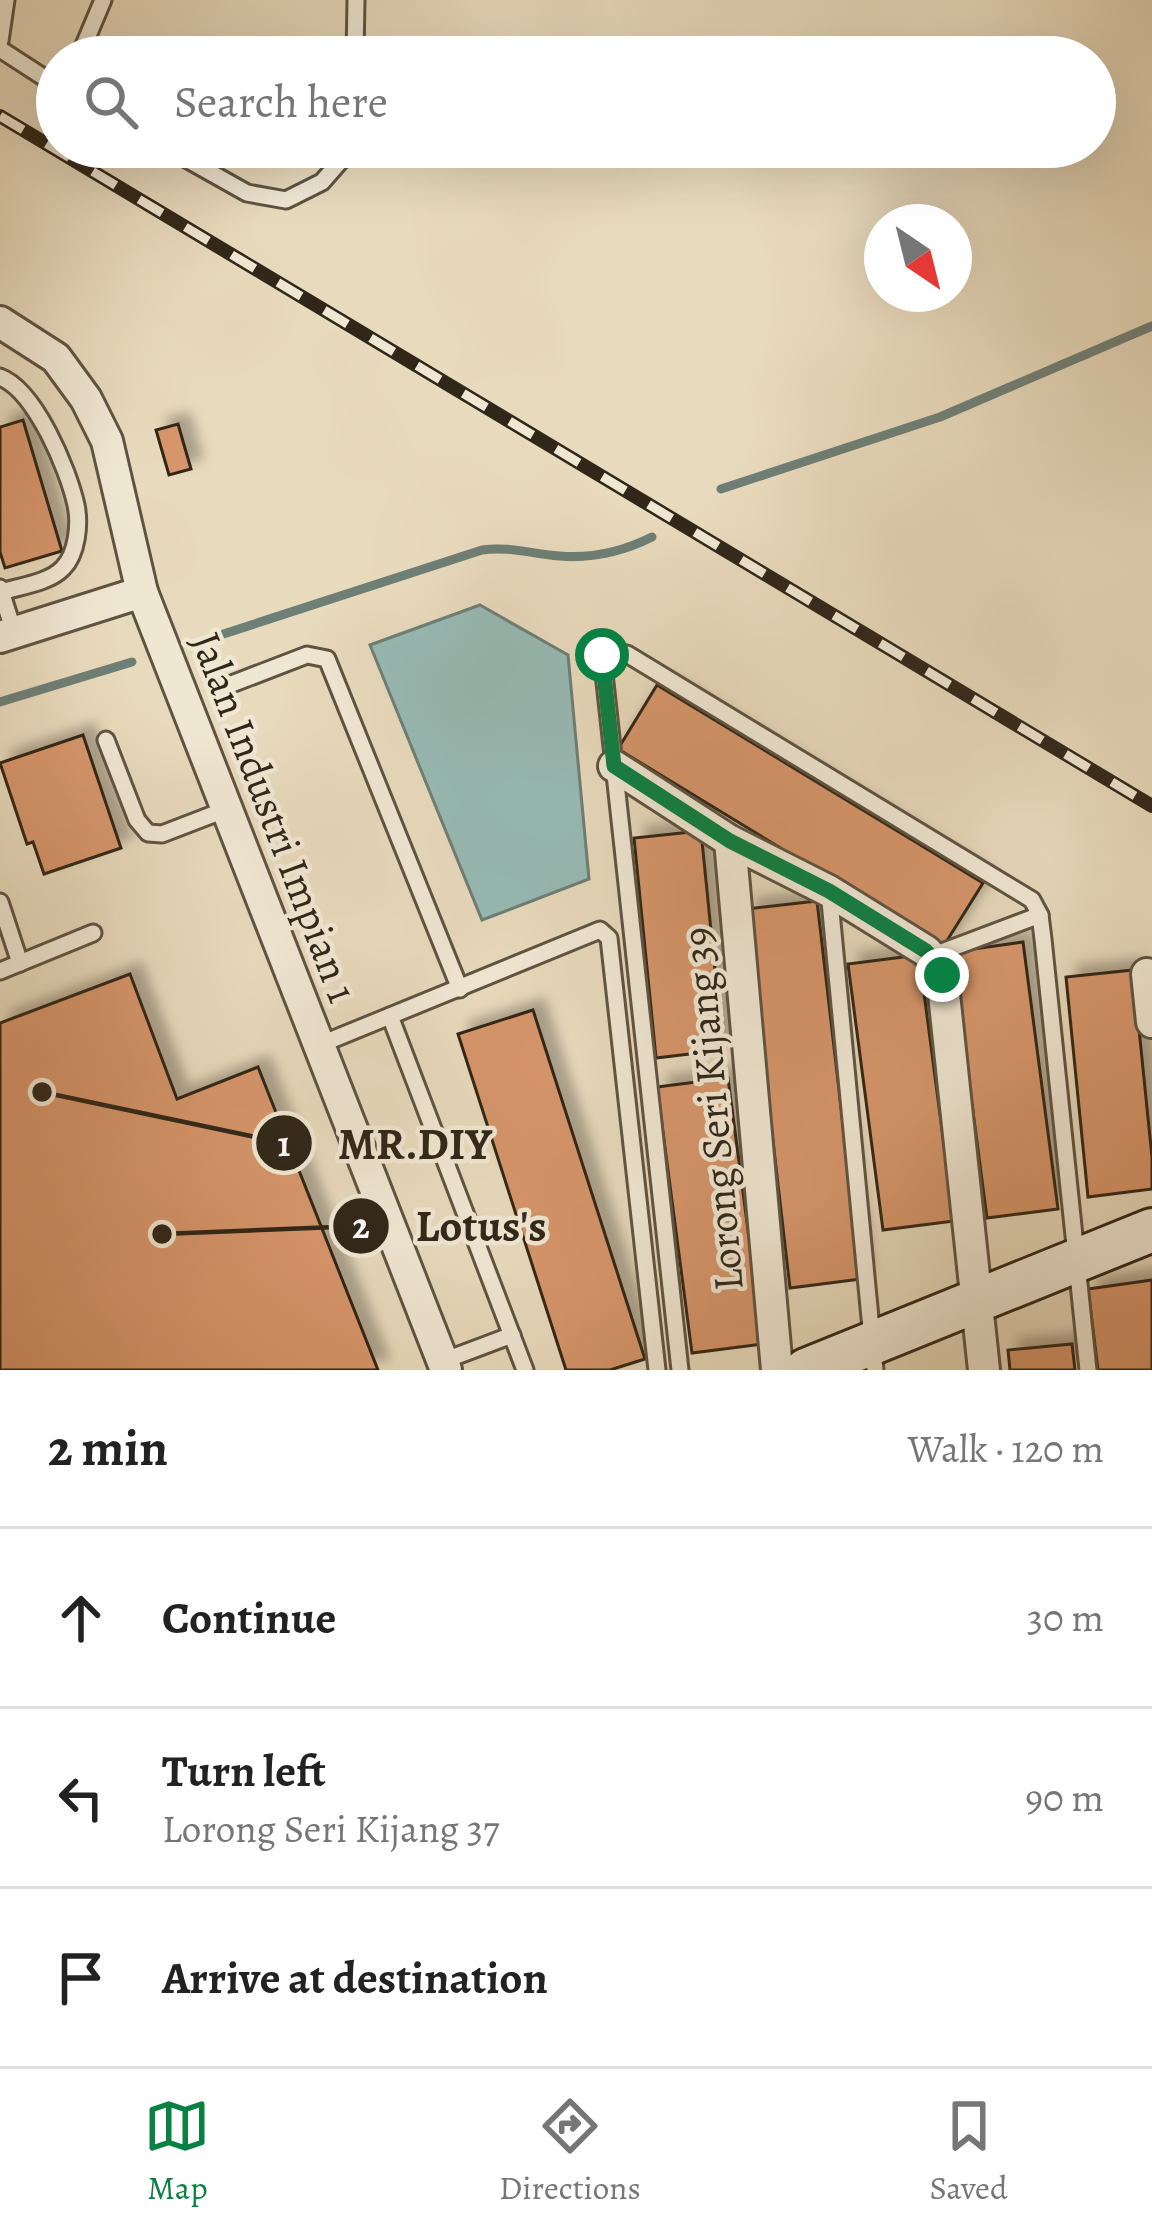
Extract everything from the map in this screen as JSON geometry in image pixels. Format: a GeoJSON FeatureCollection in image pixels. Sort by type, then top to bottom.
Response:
{"type":"FeatureCollection","features":[{"type":"Feature","properties":{"kind":"street","name":"Jalan Industri Impian 1"},"geometry":{"type":"LineString","coordinates":[[0,322],[56,358],[86,399],[107,442],[142,592],[444,1365]]}},
{"type":"Feature","properties":{"kind":"street"},"geometry":{"type":"LineString","coordinates":[[7,634],[142,592]]}},
{"type":"Feature","properties":{"kind":"street"},"geometry":{"type":"LineString","coordinates":[[614,766],[730,841],[829,891],[931,956],[942,975],[984,1370]]}},
{"type":"Feature","properties":{"kind":"street","name":"Lorong Seri Kijang 39"},"geometry":{"type":"LineString","coordinates":[[730,841],[777,1370]]}},
{"type":"Feature","properties":{"kind":"street"},"geometry":{"type":"LineString","coordinates":[[1147,974],[1152,1022]]}},
{"type":"Feature","properties":{"kind":"street"},"geometry":{"type":"LineString","coordinates":[[806,1370],[873,1357],[977,1298],[1152,1230]]}},
{"type":"Feature","properties":{"kind":"lane"},"geometry":{"type":"LineString","coordinates":[[6,0],[0,45],[36,71]]}},
{"type":"Feature","properties":{"kind":"lane"},"geometry":{"type":"LineString","coordinates":[[88,36],[103,0]]}},
{"type":"Feature","properties":{"kind":"lane"},"geometry":{"type":"LineString","coordinates":[[355,36],[356,0]]}},
{"type":"Feature","properties":{"kind":"lane"},"geometry":{"type":"LineString","coordinates":[[202,168],[247,193],[286,200],[322,182],[334,168]]}},
{"type":"Feature","properties":{"kind":"lane"},"geometry":{"type":"LineString","coordinates":[[0,377],[28,400],[62,464],[77,509],[75,544],[67,566],[52,577],[1,590],[7,634]]}},
{"type":"Feature","properties":{"kind":"lane"},"geometry":{"type":"LineString","coordinates":[[680,1370],[602,655],[627,654],[1032,900],[1040,915],[1088,1370]]}},
{"type":"Feature","properties":{"kind":"lane"},"geometry":{"type":"LineString","coordinates":[[229,686],[307,655],[326,659],[460,989]]}},
{"type":"Feature","properties":{"kind":"lane"},"geometry":{"type":"LineString","coordinates":[[106,740],[137,820],[148,833],[162,834],[227,809]]}},
{"type":"Feature","properties":{"kind":"lane"},"geometry":{"type":"LineString","coordinates":[[829,891],[873,1357]]}},
{"type":"Feature","properties":{"kind":"lane"},"geometry":{"type":"LineString","coordinates":[[0,902],[20,962]]}},
{"type":"Feature","properties":{"kind":"lane"},"geometry":{"type":"LineString","coordinates":[[931,956],[1040,915]]}},
{"type":"Feature","properties":{"kind":"lane"},"geometry":{"type":"LineString","coordinates":[[320,1045],[599,930],[609,938],[657,1370]]}},
{"type":"Feature","properties":{"kind":"lane"},"geometry":{"type":"LineString","coordinates":[[0,971],[93,932]]}},
{"type":"Feature","properties":{"kind":"lane"},"geometry":{"type":"LineString","coordinates":[[390,1016],[525,1370]]}},
{"type":"Feature","properties":{"kind":"lane"},"geometry":{"type":"LineString","coordinates":[[444,1365],[512,1335]]}},
{"type":"Feature","properties":{"kind":"water"},"geometry":{"type":"Polygon","coordinates":[[[480,605],[568,655],[589,879],[482,920],[370,645],[480,605]]]}},
{"type":"Feature","properties":{"kind":"building"},"geometry":{"type":"Polygon","coordinates":[[[23,420],[62,551],[5,568],[0,552],[0,427],[23,420]]]}},
{"type":"Feature","properties":{"kind":"building"},"geometry":{"type":"Polygon","coordinates":[[[178,424],[191,469],[169,475],[156,430],[178,424]]]}},
{"type":"Feature","properties":{"kind":"building"},"geometry":{"type":"Polygon","coordinates":[[[657,685],[983,883],[943,947],[618,749],[657,685]]]}},
{"type":"Feature","properties":{"kind":"building"},"geometry":{"type":"Polygon","coordinates":[[[83,735],[121,848],[44,874],[33,842],[27,844],[0,763],[83,735]]]}},
{"type":"Feature","properties":{"kind":"building"},"geometry":{"type":"Polygon","coordinates":[[[701,831],[723,1050],[656,1058],[634,838],[701,831]]]}},
{"type":"Feature","properties":{"kind":"building"},"geometry":{"type":"Polygon","coordinates":[[[817,901],[861,1279],[790,1288],[746,909],[817,901]]]}},
{"type":"Feature","properties":{"kind":"building"},"geometry":{"type":"Polygon","coordinates":[[[1023,942],[1058,1209],[987,1218],[952,952],[1023,942]]]}},
{"type":"Feature","properties":{"kind":"building"},"geometry":{"type":"Polygon","coordinates":[[[919,955],[954,1221],[883,1230],[848,964],[919,955]]]}},
{"type":"Feature","properties":{"kind":"building"},"geometry":{"type":"Polygon","coordinates":[[[1133,970],[1152,1189],[1088,1197],[1066,977],[1133,970]]]}},
{"type":"Feature","properties":{"kind":"building"},"geometry":{"type":"Polygon","coordinates":[[[130,974],[177,1099],[258,1067],[378,1370],[0,1370],[0,1023],[130,974]]]}},
{"type":"Feature","properties":{"kind":"building"},"geometry":{"type":"Polygon","coordinates":[[[533,1010],[645,1359],[610,1370],[566,1370],[458,1034],[533,1010]]]}},
{"type":"Feature","properties":{"kind":"building"},"geometry":{"type":"Polygon","coordinates":[[[728,1078],[763,1344],[692,1353],[657,1087],[728,1078]]]}},
{"type":"Feature","properties":{"kind":"building"},"geometry":{"type":"Polygon","coordinates":[[[1152,1280],[1152,1370],[1098,1370],[1088,1289],[1152,1280]]]}},
{"type":"Feature","properties":{"kind":"building"},"geometry":{"type":"Polygon","coordinates":[[[1072,1344],[1075,1370],[1010,1370],[1008,1350],[1072,1344]]]}},
{"type":"Feature","properties":{"kind":"waterway"},"geometry":{"type":"LineString","coordinates":[[721,489],[940,417],[1152,326]]}},
{"type":"Feature","properties":{"kind":"waterway"},"geometry":{"type":"LineString","coordinates":[[205,640],[482,550],[584,556],[652,537]]}},
{"type":"Feature","properties":{"kind":"waterway"},"geometry":{"type":"LineString","coordinates":[[0,702],[132,662]]}},
{"type":"Feature","properties":{"kind":"railway"},"geometry":{"type":"LineString","coordinates":[[0,116],[36,138]]}},
{"type":"Feature","properties":{"kind":"railway"},"geometry":{"type":"LineString","coordinates":[[87,168],[1152,806]]}},
{"type":"Feature","properties":{"kind":"place","name":"MR.DIY"},"geometry":{"type":"Point","coordinates":[42,1092]}},
{"type":"Feature","properties":{"kind":"place","name":"Lotus's"},"geometry":{"type":"Point","coordinates":[162,1234]}},
{"type":"Feature","properties":{"kind":"route"},"geometry":{"type":"LineString","coordinates":[[602,655],[614,766],[730,841],[829,891],[926,951],[942,975]]}}]}
